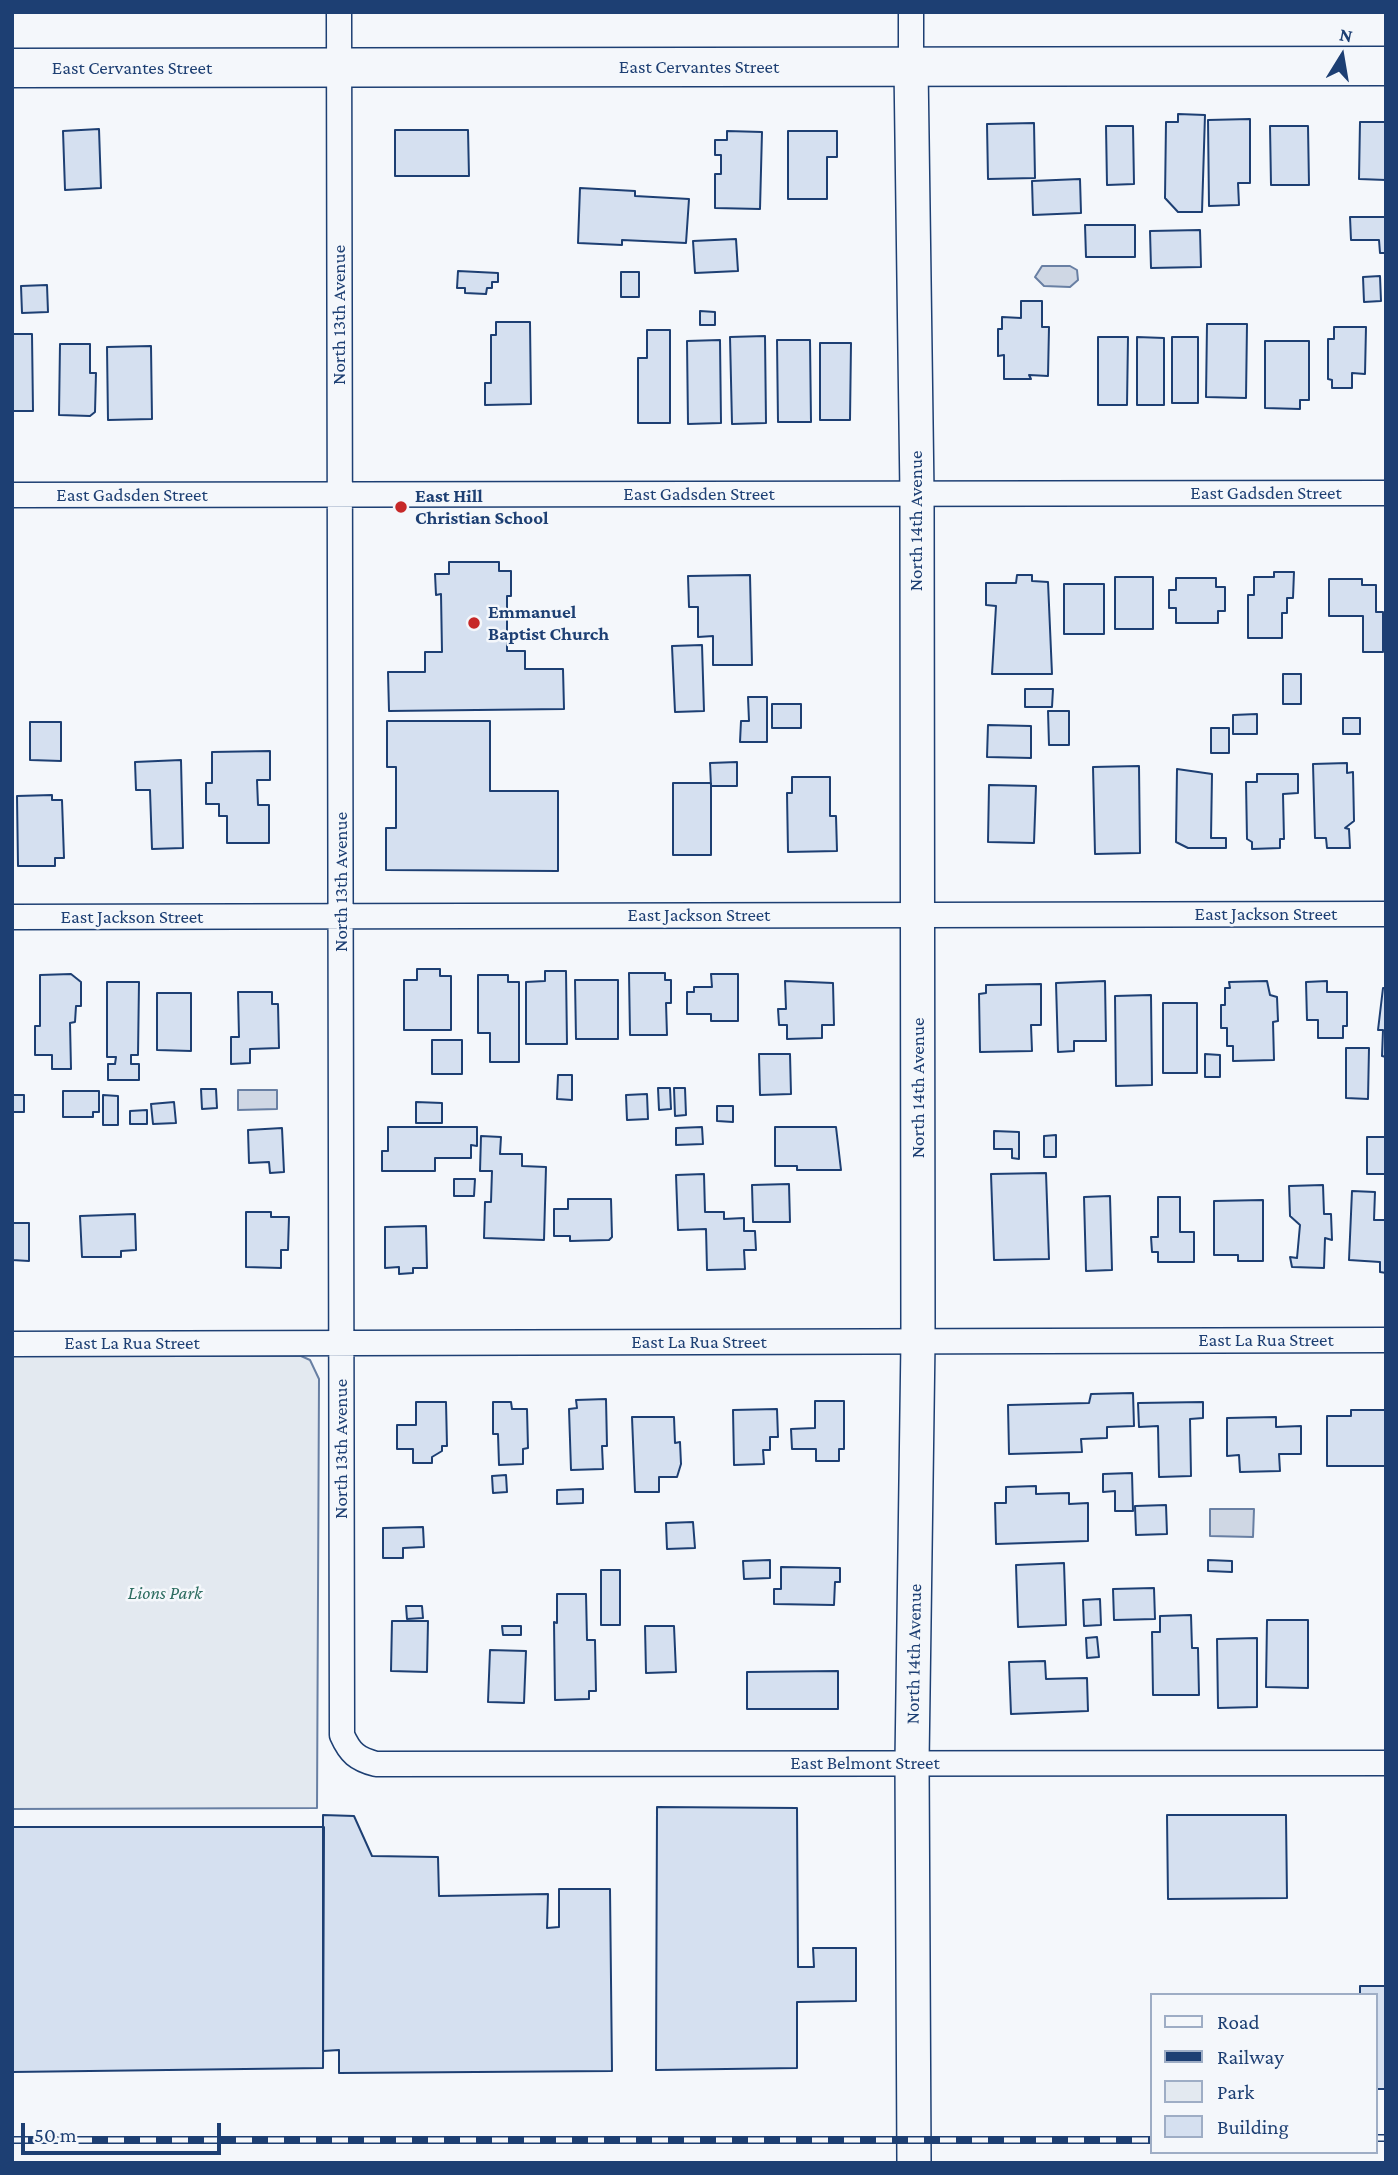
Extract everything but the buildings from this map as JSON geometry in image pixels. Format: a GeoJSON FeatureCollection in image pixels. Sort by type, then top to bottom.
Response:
{"type":"FeatureCollection","features":[{"type":"Feature","properties":{"kind":"main road","name":"East Cervantes Street"},"geometry":{"type":"LineString","coordinates":[[12,68],[1386,66]]}},
{"type":"Feature","properties":{"kind":"street","name":"North 13th Avenue"},"geometry":{"type":"LineString","coordinates":[[339,12],[342,1735],[349,1750]]}},
{"type":"Feature","properties":{"kind":"street","name":"North 14th Avenue"},"geometry":{"type":"LineString","coordinates":[[911,12],[917,494],[918,1341],[912,1762],[915,2163]]}},
{"type":"Feature","properties":{"kind":"street","name":"East Gadsden Street"},"geometry":{"type":"LineString","coordinates":[[12,495],[1386,493]]}},
{"type":"Feature","properties":{"kind":"street","name":"East Jackson Street"},"geometry":{"type":"LineString","coordinates":[[12,917],[1386,914]]}},
{"type":"Feature","properties":{"kind":"street","name":"East La Rua Street"},"geometry":{"type":"LineString","coordinates":[[12,1343],[1386,1340]]}},
{"type":"Feature","properties":{"kind":"street","name":"East Belmont Street"},"geometry":{"type":"LineString","coordinates":[[349,1750],[360,1760],[376,1764],[1386,1763]]}},
{"type":"Feature","properties":{"kind":"green space","name":"Lions Park"},"geometry":{"type":"Polygon","coordinates":[[[12,1356],[301,1356],[310,1360],[319,1379],[317,1808],[12,1809],[12,1356]]]}},
{"type":"Feature","properties":{"kind":"shaded area"},"geometry":{"type":"Polygon","coordinates":[[[1042,266],[1070,266],[1077,270],[1078,280],[1070,287],[1044,286],[1035,277],[1042,266]]]}},
{"type":"Feature","properties":{"kind":"shaded area"},"geometry":{"type":"Polygon","coordinates":[[[238,1090],[277,1090],[277,1109],[238,1110],[238,1090]]]}},
{"type":"Feature","properties":{"kind":"shaded area"},"geometry":{"type":"Polygon","coordinates":[[[1210,1509],[1254,1509],[1253,1537],[1210,1536],[1210,1509]]]}},
{"type":"Feature","properties":{"kind":"railway"},"geometry":{"type":"LineString","coordinates":[[1377,2138],[1386,2138]]}},
{"type":"Feature","properties":{"kind":"railway"},"geometry":{"type":"LineString","coordinates":[[12,2140],[1150,2140]]}},
{"type":"Feature","properties":{"kind":"place","name":"East Hill Christian School"},"geometry":{"type":"Point","coordinates":[401,507]}},
{"type":"Feature","properties":{"kind":"place","name":"Emmanuel Baptist Church"},"geometry":{"type":"Point","coordinates":[474,623]}}]}
